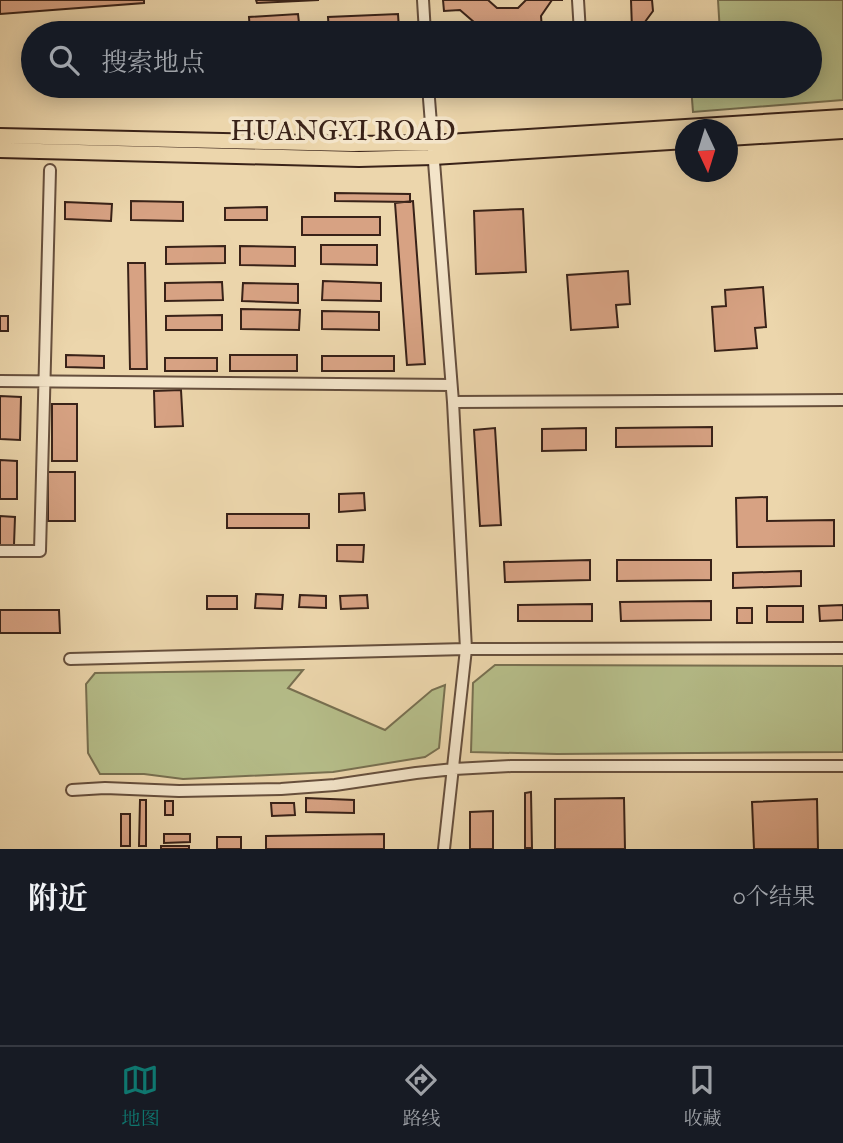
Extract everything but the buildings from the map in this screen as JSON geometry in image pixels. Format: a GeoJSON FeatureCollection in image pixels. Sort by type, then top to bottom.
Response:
{"type":"FeatureCollection","features":[{"type":"Feature","properties":{"kind":"main road","name":"HUANGYI ROAD"},"geometry":{"type":"LineString","coordinates":[[0,150],[359,159],[432,150],[843,117]]}},
{"type":"Feature","properties":{"kind":"main road"},"geometry":{"type":"LineString","coordinates":[[738,137],[843,131]]}},
{"type":"Feature","properties":{"kind":"main road","name":"HUANGYI ROAD"},"geometry":{"type":"LineString","coordinates":[[0,136],[352,145],[432,150],[675,141]]}},
{"type":"Feature","properties":{"kind":"street"},"geometry":{"type":"LineString","coordinates":[[423,0],[424,21]]}},
{"type":"Feature","properties":{"kind":"street"},"geometry":{"type":"LineString","coordinates":[[578,0],[579,21]]}},
{"type":"Feature","properties":{"kind":"street"},"geometry":{"type":"LineString","coordinates":[[429,98],[452,386],[466,649],[444,849]]}},
{"type":"Feature","properties":{"kind":"street"},"geometry":{"type":"LineString","coordinates":[[0,551],[40,551],[50,170]]}},
{"type":"Feature","properties":{"kind":"street"},"geometry":{"type":"LineString","coordinates":[[0,381],[452,386]]}},
{"type":"Feature","properties":{"kind":"street"},"geometry":{"type":"LineString","coordinates":[[453,402],[843,400]]}},
{"type":"Feature","properties":{"kind":"street"},"geometry":{"type":"LineString","coordinates":[[70,659],[466,649],[843,648]]}},
{"type":"Feature","properties":{"kind":"street"},"geometry":{"type":"LineString","coordinates":[[72,790],[281,789],[335,785],[454,769],[511,766],[843,766]]}},
{"type":"Feature","properties":{"kind":"green space"},"geometry":{"type":"Polygon","coordinates":[[[718,0],[843,0],[843,100],[693,112],[692,98],[822,98],[822,21],[719,21],[718,0]]]}},
{"type":"Feature","properties":{"kind":"green space"},"geometry":{"type":"Polygon","coordinates":[[[495,665],[843,666],[843,752],[471,752],[473,683],[495,665]]]}},
{"type":"Feature","properties":{"kind":"green space"},"geometry":{"type":"Polygon","coordinates":[[[303,670],[288,688],[385,730],[432,690],[445,685],[439,748],[425,757],[333,772],[183,779],[144,774],[100,774],[88,753],[86,684],[95,673],[303,670]]]}}]}
